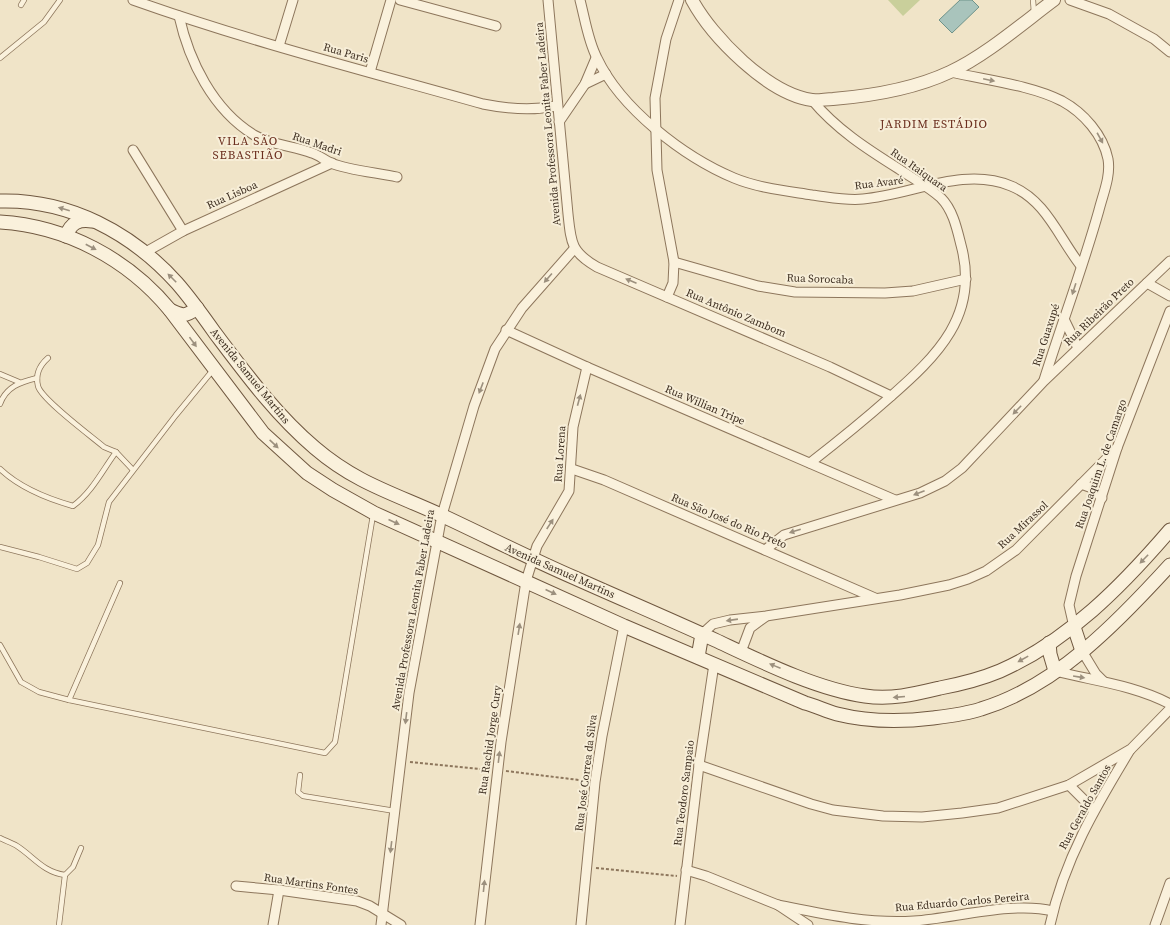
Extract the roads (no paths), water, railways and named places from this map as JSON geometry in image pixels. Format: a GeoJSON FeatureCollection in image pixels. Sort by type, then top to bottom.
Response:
{"type":"FeatureCollection","features":[{"type":"Feature","properties":{"kind":"main road","name":"Avenida Samuel Martins"},"geometry":{"type":"LineString","coordinates":[[0,201],[28,201],[43,203],[72,211],[112,231],[144,253],[178,284],[276,411],[319,452],[368,485],[442,515],[533,559],[741,652],[813,682],[843,692],[860,696],[889,698],[907,696],[972,681],[998,672],[1024,659],[1074,627],[1120,584],[1170,530]]}},
{"type":"Feature","properties":{"kind":"main road"},"geometry":{"type":"LineString","coordinates":[[66,236],[69,228],[76,222],[94,221]]}},
{"type":"Feature","properties":{"kind":"main road","name":"Avenida Samuel Martins"},"geometry":{"type":"LineString","coordinates":[[0,222],[23,224],[66,236],[90,245],[149,288],[170,310],[213,370],[262,433],[307,473],[333,490],[374,513],[624,626],[836,713],[864,719],[888,721],[922,720],[981,709],[1014,697],[1055,671],[1082,651],[1116,622],[1170,565]]}},
{"type":"Feature","properties":{"kind":"main road"},"geometry":{"type":"LineString","coordinates":[[170,310],[180,315],[188,315],[197,308]]}},
{"type":"Feature","properties":{"kind":"main road"},"geometry":{"type":"LineString","coordinates":[[1074,627],[1082,651]]}},
{"type":"Feature","properties":{"kind":"main road"},"geometry":{"type":"LineString","coordinates":[[698,657],[702,634]]}},
{"type":"Feature","properties":{"kind":"main road"},"geometry":{"type":"LineString","coordinates":[[1049,643],[1050,654],[1055,671]]}},
{"type":"Feature","properties":{"kind":"main road"},"geometry":{"type":"LineString","coordinates":[[733,672],[741,652]]}},
{"type":"Feature","properties":{"kind":"street","name":"Rua Paris"},"geometry":{"type":"LineString","coordinates":[[133,0],[179,16],[278,46],[483,104],[507,109],[544,109],[556,106]]}},
{"type":"Feature","properties":{"kind":"street"},"geometry":{"type":"LineString","coordinates":[[278,46],[293,0]]}},
{"type":"Feature","properties":{"kind":"street"},"geometry":{"type":"LineString","coordinates":[[370,72],[391,0]]}},
{"type":"Feature","properties":{"kind":"street"},"geometry":{"type":"LineString","coordinates":[[400,0],[496,26]]}},
{"type":"Feature","properties":{"kind":"street","name":"Avenida Professora Leonita Faber Ladeira"},"geometry":{"type":"LineString","coordinates":[[381,925],[409,693],[442,515],[474,406],[495,349],[506,330],[522,308],[574,249],[570,232],[556,106],[548,0]]}},
{"type":"Feature","properties":{"kind":"street","name":"Rua Avaré"},"geometry":{"type":"LineString","coordinates":[[580,0],[596,58],[606,74],[625,99],[655,129],[688,154],[735,178],[758,185],[819,196],[861,199],[891,196],[966,179],[990,181],[1011,186],[1041,206],[1054,223],[1067,248],[1081,266]]}},
{"type":"Feature","properties":{"kind":"street"},"geometry":{"type":"LineString","coordinates":[[667,297],[673,283],[674,262],[658,170],[655,129],[655,98],[666,39],[679,0]]}},
{"type":"Feature","properties":{"kind":"street"},"geometry":{"type":"LineString","coordinates":[[692,0],[712,30],[731,52],[772,85],[812,100],[856,97],[931,80],[951,72],[971,60],[1054,0]]}},
{"type":"Feature","properties":{"kind":"street"},"geometry":{"type":"LineString","coordinates":[[1070,0],[1109,14],[1154,39],[1170,52]]}},
{"type":"Feature","properties":{"kind":"street","name":"Rua Madri"},"geometry":{"type":"LineString","coordinates":[[179,16],[187,45],[205,84],[221,106],[254,136],[313,153],[332,164],[397,177]]}},
{"type":"Feature","properties":{"kind":"street"},"geometry":{"type":"LineString","coordinates":[[558,122],[585,84],[596,58]]}},
{"type":"Feature","properties":{"kind":"street","name":"Rua Guaxupé"},"geometry":{"type":"LineString","coordinates":[[765,550],[784,535],[920,493],[945,481],[962,468],[1044,381],[1089,245],[1108,177],[1108,160],[1103,145],[1093,127],[1077,111],[1062,102],[1047,95],[951,72]]}},
{"type":"Feature","properties":{"kind":"street"},"geometry":{"type":"LineString","coordinates":[[585,84],[606,74]]}},
{"type":"Feature","properties":{"kind":"street","name":"Rua Itaiquara"},"geometry":{"type":"LineString","coordinates":[[810,463],[923,368],[948,337],[960,312],[965,294],[966,279],[962,251],[954,219],[942,199],[850,137],[823,114],[812,100]]}},
{"type":"Feature","properties":{"kind":"street"},"geometry":{"type":"LineString","coordinates":[[133,150],[183,231]]}},
{"type":"Feature","properties":{"kind":"street","name":"Rua Lisboa"},"geometry":{"type":"LineString","coordinates":[[144,253],[183,231],[332,164]]}},
{"type":"Feature","properties":{"kind":"street","name":"Rua Antônio Zambom"},"geometry":{"type":"LineString","coordinates":[[574,249],[583,259],[597,267],[830,367],[891,396]]}},
{"type":"Feature","properties":{"kind":"street","name":"Rua Ribeirão Preto"},"geometry":{"type":"LineString","coordinates":[[1044,381],[1170,261]]}},
{"type":"Feature","properties":{"kind":"street","name":"Rua Sorocaba"},"geometry":{"type":"LineString","coordinates":[[674,262],[758,286],[795,292],[884,293],[913,290],[966,279]]}},
{"type":"Feature","properties":{"kind":"street"},"geometry":{"type":"LineString","coordinates":[[1147,283],[1170,296]]}},
{"type":"Feature","properties":{"kind":"street","name":"Rua Joaquim L. de Camargo"},"geometry":{"type":"LineString","coordinates":[[1074,627],[1069,605],[1071,591],[1117,448],[1170,311]]}},
{"type":"Feature","properties":{"kind":"street"},"geometry":{"type":"LineString","coordinates":[[1064,319],[1078,348]]}},
{"type":"Feature","properties":{"kind":"street","name":"Rua Willian Tripe"},"geometry":{"type":"LineString","coordinates":[[506,330],[586,367],[895,500]]}},
{"type":"Feature","properties":{"kind":"street","name":"Rua Lorena"},"geometry":{"type":"LineString","coordinates":[[533,559],[543,535],[566,498],[571,484],[573,427],[586,367]]}},
{"type":"Feature","properties":{"kind":"street","name":"Rua Mirassol"},"geometry":{"type":"LineString","coordinates":[[702,634],[708,627],[720,622],[900,595],[949,585],[986,571],[1016,550],[1117,448]]}},
{"type":"Feature","properties":{"kind":"street","name":"Rua São José do Rio Preto"},"geometry":{"type":"LineString","coordinates":[[572,469],[604,480],[876,598]]}},
{"type":"Feature","properties":{"kind":"street"},"geometry":{"type":"LineString","coordinates":[[1081,484],[1092,488],[1102,498]]}},
{"type":"Feature","properties":{"kind":"street","name":"Rua Rachid Jorge Cury"},"geometry":{"type":"LineString","coordinates":[[480,925],[497,770],[526,581],[533,559]]}},
{"type":"Feature","properties":{"kind":"street"},"geometry":{"type":"LineString","coordinates":[[741,652],[750,628],[766,616]]}},
{"type":"Feature","properties":{"kind":"street","name":"Rua José Correa da Silva"},"geometry":{"type":"LineString","coordinates":[[581,925],[595,782],[603,728],[624,626]]}},
{"type":"Feature","properties":{"kind":"street"},"geometry":{"type":"LineString","coordinates":[[1082,651],[1096,674],[1103,681]]}},
{"type":"Feature","properties":{"kind":"street","name":"Rua Teodoro Sampaio"},"geometry":{"type":"LineString","coordinates":[[680,925],[698,765],[714,664]]}},
{"type":"Feature","properties":{"kind":"street"},"geometry":{"type":"LineString","coordinates":[[1055,671],[1103,681],[1155,697],[1170,704]]}},
{"type":"Feature","properties":{"kind":"street"},"geometry":{"type":"LineString","coordinates":[[698,765],[811,804],[857,814],[922,816],[998,808],[1069,785],[1131,749],[1170,709]]}},
{"type":"Feature","properties":{"kind":"street","name":"Rua Geraldo Santos"},"geometry":{"type":"LineString","coordinates":[[1050,925],[1066,868],[1094,810],[1131,749]]}},
{"type":"Feature","properties":{"kind":"street"},"geometry":{"type":"LineString","coordinates":[[1069,785],[1094,810]]}},
{"type":"Feature","properties":{"kind":"street"},"geometry":{"type":"LineString","coordinates":[[686,873],[706,876],[778,905],[808,925]]}},
{"type":"Feature","properties":{"kind":"street"},"geometry":{"type":"LineString","coordinates":[[1155,925],[1170,883]]}},
{"type":"Feature","properties":{"kind":"street","name":"Rua Martins Fontes"},"geometry":{"type":"LineString","coordinates":[[236,886],[279,890],[357,901],[383,913],[401,925]]}},
{"type":"Feature","properties":{"kind":"street"},"geometry":{"type":"LineString","coordinates":[[274,925],[279,890]]}},
{"type":"Feature","properties":{"kind":"street","name":"Rua Eduardo Carlos Pereira"},"geometry":{"type":"LineString","coordinates":[[778,905],[853,920],[882,921],[944,918],[1025,907],[1053,910]]}},
{"type":"Feature","properties":{"kind":"lane"},"geometry":{"type":"LineString","coordinates":[[0,58],[44,22],[60,0]]}},
{"type":"Feature","properties":{"kind":"lane"},"geometry":{"type":"LineString","coordinates":[[1033,0],[1034,15]]}},
{"type":"Feature","properties":{"kind":"lane"},"geometry":{"type":"LineString","coordinates":[[48,358],[42,363],[37,378],[41,394],[104,447],[116,452],[133,470]]}},
{"type":"Feature","properties":{"kind":"lane"},"geometry":{"type":"LineString","coordinates":[[0,547],[77,569],[88,563],[98,545],[109,502],[213,370]]}},
{"type":"Feature","properties":{"kind":"lane"},"geometry":{"type":"LineString","coordinates":[[0,374],[19,382]]}},
{"type":"Feature","properties":{"kind":"lane"},"geometry":{"type":"LineString","coordinates":[[0,404],[3,395],[19,382],[37,378]]}},
{"type":"Feature","properties":{"kind":"lane"},"geometry":{"type":"LineString","coordinates":[[0,469],[9,478],[57,502],[73,506],[87,495],[99,475],[116,452]]}},
{"type":"Feature","properties":{"kind":"lane"},"geometry":{"type":"LineString","coordinates":[[0,645],[21,682],[39,692],[69,700],[325,753],[334,742],[374,513]]}},
{"type":"Feature","properties":{"kind":"lane"},"geometry":{"type":"LineString","coordinates":[[69,700],[120,584]]}},
{"type":"Feature","properties":{"kind":"lane"},"geometry":{"type":"LineString","coordinates":[[300,776],[298,792],[303,796],[395,811]]}},
{"type":"Feature","properties":{"kind":"lane"},"geometry":{"type":"LineString","coordinates":[[0,838],[18,846],[37,864],[54,874],[65,875]]}},
{"type":"Feature","properties":{"kind":"lane"},"geometry":{"type":"LineString","coordinates":[[59,925],[65,875],[73,867],[81,848]]}},
{"type":"Feature","properties":{"kind":"water"},"geometry":{"type":"Polygon","coordinates":[[[960,0],[972,0],[979,7],[952,33],[939,20],[960,0]]]}},
{"type":"Feature","properties":{"kind":"district","name":"JARDIM ESTÁDIO"},"geometry":{"type":"Point","coordinates":[934,124]}},
{"type":"Feature","properties":{"kind":"district","name":"VILA SÃO SEBASTIÃO"},"geometry":{"type":"Point","coordinates":[248,148]}}]}
